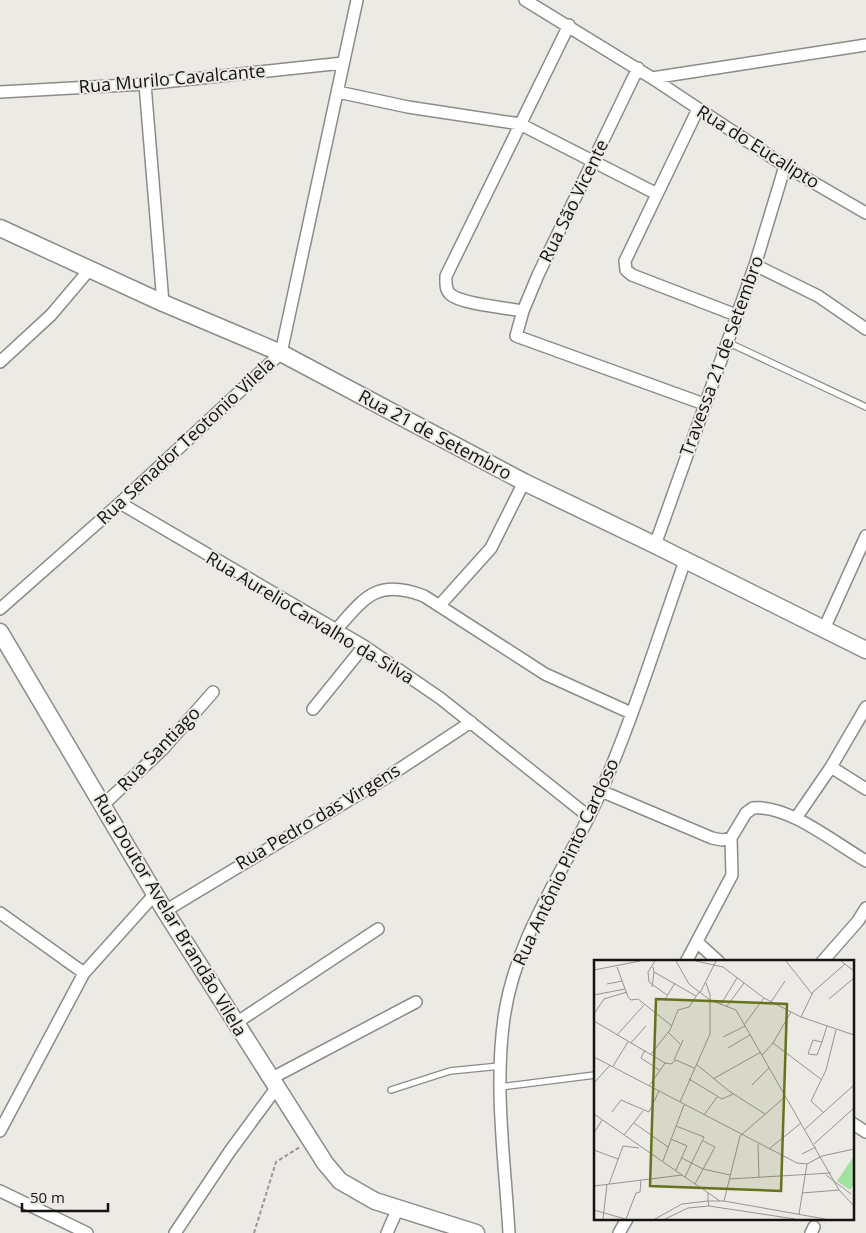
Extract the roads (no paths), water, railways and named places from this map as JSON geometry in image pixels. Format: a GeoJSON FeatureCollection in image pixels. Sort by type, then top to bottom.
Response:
{"type":"FeatureCollection","features":[{"type":"Feature","properties":{"kind":"street","name":"Rua Senador Teotonio Vilela"},"geometry":{"type":"LineString","coordinates":[[0,609],[120,503],[281,353],[357,0]]}},
{"type":"Feature","properties":{"kind":"street","name":"Rua do Eucalipto"},"geometry":{"type":"LineString","coordinates":[[525,0],[638,68],[785,166],[866,213]]}},
{"type":"Feature","properties":{"kind":"street"},"geometry":{"type":"LineString","coordinates":[[523,311],[461,300],[450,295],[445,287],[446,276],[569,25]]}},
{"type":"Feature","properties":{"kind":"street"},"geometry":{"type":"LineString","coordinates":[[652,78],[866,45]]}},
{"type":"Feature","properties":{"kind":"street","name":"Rua Murilo Cavalcante"},"geometry":{"type":"LineString","coordinates":[[0,92],[145,84],[343,64]]}},
{"type":"Feature","properties":{"kind":"street","name":"Rua São Vicente"},"geometry":{"type":"LineString","coordinates":[[638,68],[523,311],[516,336],[704,404]]}},
{"type":"Feature","properties":{"kind":"street"},"geometry":{"type":"LineString","coordinates":[[145,84],[163,303]]}},
{"type":"Feature","properties":{"kind":"street"},"geometry":{"type":"LineString","coordinates":[[338,92],[408,107],[520,124],[657,194]]}},
{"type":"Feature","properties":{"kind":"street"},"geometry":{"type":"LineString","coordinates":[[698,109],[625,261],[626,270],[632,275],[736,315]]}},
{"type":"Feature","properties":{"kind":"street","name":"Travessa 21 de Setembro"},"geometry":{"type":"LineString","coordinates":[[655,545],[755,265],[785,166]]}},
{"type":"Feature","properties":{"kind":"street","name":"Rua 21 de Setembro"},"geometry":{"type":"LineString","coordinates":[[0,228],[163,303],[281,353],[524,482],[866,650]]}},
{"type":"Feature","properties":{"kind":"street"},"geometry":{"type":"LineString","coordinates":[[755,265],[818,296],[866,329]]}},
{"type":"Feature","properties":{"kind":"street"},"geometry":{"type":"LineString","coordinates":[[0,362],[51,315],[90,269]]}},
{"type":"Feature","properties":{"kind":"street"},"geometry":{"type":"LineString","coordinates":[[440,606],[490,548],[524,482]]}},
{"type":"Feature","properties":{"kind":"street","name":"Rua AurelioCarvalho da Silva"},"geometry":{"type":"LineString","coordinates":[[120,503],[364,646],[471,722],[588,816]]}},
{"type":"Feature","properties":{"kind":"street"},"geometry":{"type":"LineString","coordinates":[[824,629],[866,536]]}},
{"type":"Feature","properties":{"kind":"street","name":"Rua Antônio Pinto Cardoso"},"geometry":{"type":"LineString","coordinates":[[509,1233],[500,1066],[504,1017],[512,979],[546,898],[602,791],[685,561]]}},
{"type":"Feature","properties":{"kind":"street"},"geometry":{"type":"LineString","coordinates":[[336,630],[368,595],[384,588],[409,591],[440,606],[545,674],[631,713]]}},
{"type":"Feature","properties":{"kind":"street","name":"Rua Doutor Avelar Brandão Vilela"},"geometry":{"type":"LineString","coordinates":[[0,632],[165,911],[274,1082],[340,1181],[352,1190],[398,1208]]}},
{"type":"Feature","properties":{"kind":"street"},"geometry":{"type":"LineString","coordinates":[[313,709],[364,646]]}},
{"type":"Feature","properties":{"kind":"street","name":"Rua Santiago"},"geometry":{"type":"LineString","coordinates":[[103,805],[163,749],[213,692]]}},
{"type":"Feature","properties":{"kind":"street"},"geometry":{"type":"LineString","coordinates":[[796,818],[831,767],[866,707]]}},
{"type":"Feature","properties":{"kind":"street","name":"Rua Pedro das Virgens"},"geometry":{"type":"LineString","coordinates":[[165,911],[365,790],[471,722]]}},
{"type":"Feature","properties":{"kind":"street"},"geometry":{"type":"LineString","coordinates":[[831,767],[866,789]]}},
{"type":"Feature","properties":{"kind":"street"},"geometry":{"type":"LineString","coordinates":[[602,791],[712,838],[722,840],[731,838]]}},
{"type":"Feature","properties":{"kind":"street"},"geometry":{"type":"LineString","coordinates":[[687,960],[732,875],[731,838],[746,814],[753,808],[767,808],[796,818],[866,861]]}},
{"type":"Feature","properties":{"kind":"street"},"geometry":{"type":"LineString","coordinates":[[0,1131],[84,973],[155,894]]}},
{"type":"Feature","properties":{"kind":"street"},"geometry":{"type":"LineString","coordinates":[[824,960],[858,921],[866,908]]}},
{"type":"Feature","properties":{"kind":"street"},"geometry":{"type":"LineString","coordinates":[[0,913],[84,973]]}},
{"type":"Feature","properties":{"kind":"street"},"geometry":{"type":"LineString","coordinates":[[236,1023],[378,928]]}},
{"type":"Feature","properties":{"kind":"street"},"geometry":{"type":"LineString","coordinates":[[697,942],[717,960]]}},
{"type":"Feature","properties":{"kind":"street"},"geometry":{"type":"LineString","coordinates":[[175,1233],[274,1082],[416,1002]]}},
{"type":"Feature","properties":{"kind":"street"},"geometry":{"type":"LineString","coordinates":[[854,1125],[866,1132]]}},
{"type":"Feature","properties":{"kind":"street"},"geometry":{"type":"LineString","coordinates":[[0,1191],[87,1233]]}},
{"type":"Feature","properties":{"kind":"street"},"geometry":{"type":"LineString","coordinates":[[387,1233],[398,1208],[436,1227],[476,1233]]}},
{"type":"Feature","properties":{"kind":"street"},"geometry":{"type":"LineString","coordinates":[[619,1233],[626,1220]]}},
{"type":"Feature","properties":{"kind":"lane"},"geometry":{"type":"LineString","coordinates":[[727,342],[866,407]]}},
{"type":"Feature","properties":{"kind":"lane"},"geometry":{"type":"LineString","coordinates":[[391,1090],[450,1071],[500,1066]]}},
{"type":"Feature","properties":{"kind":"lane"},"geometry":{"type":"LineString","coordinates":[[500,1087],[594,1075]]}}]}
